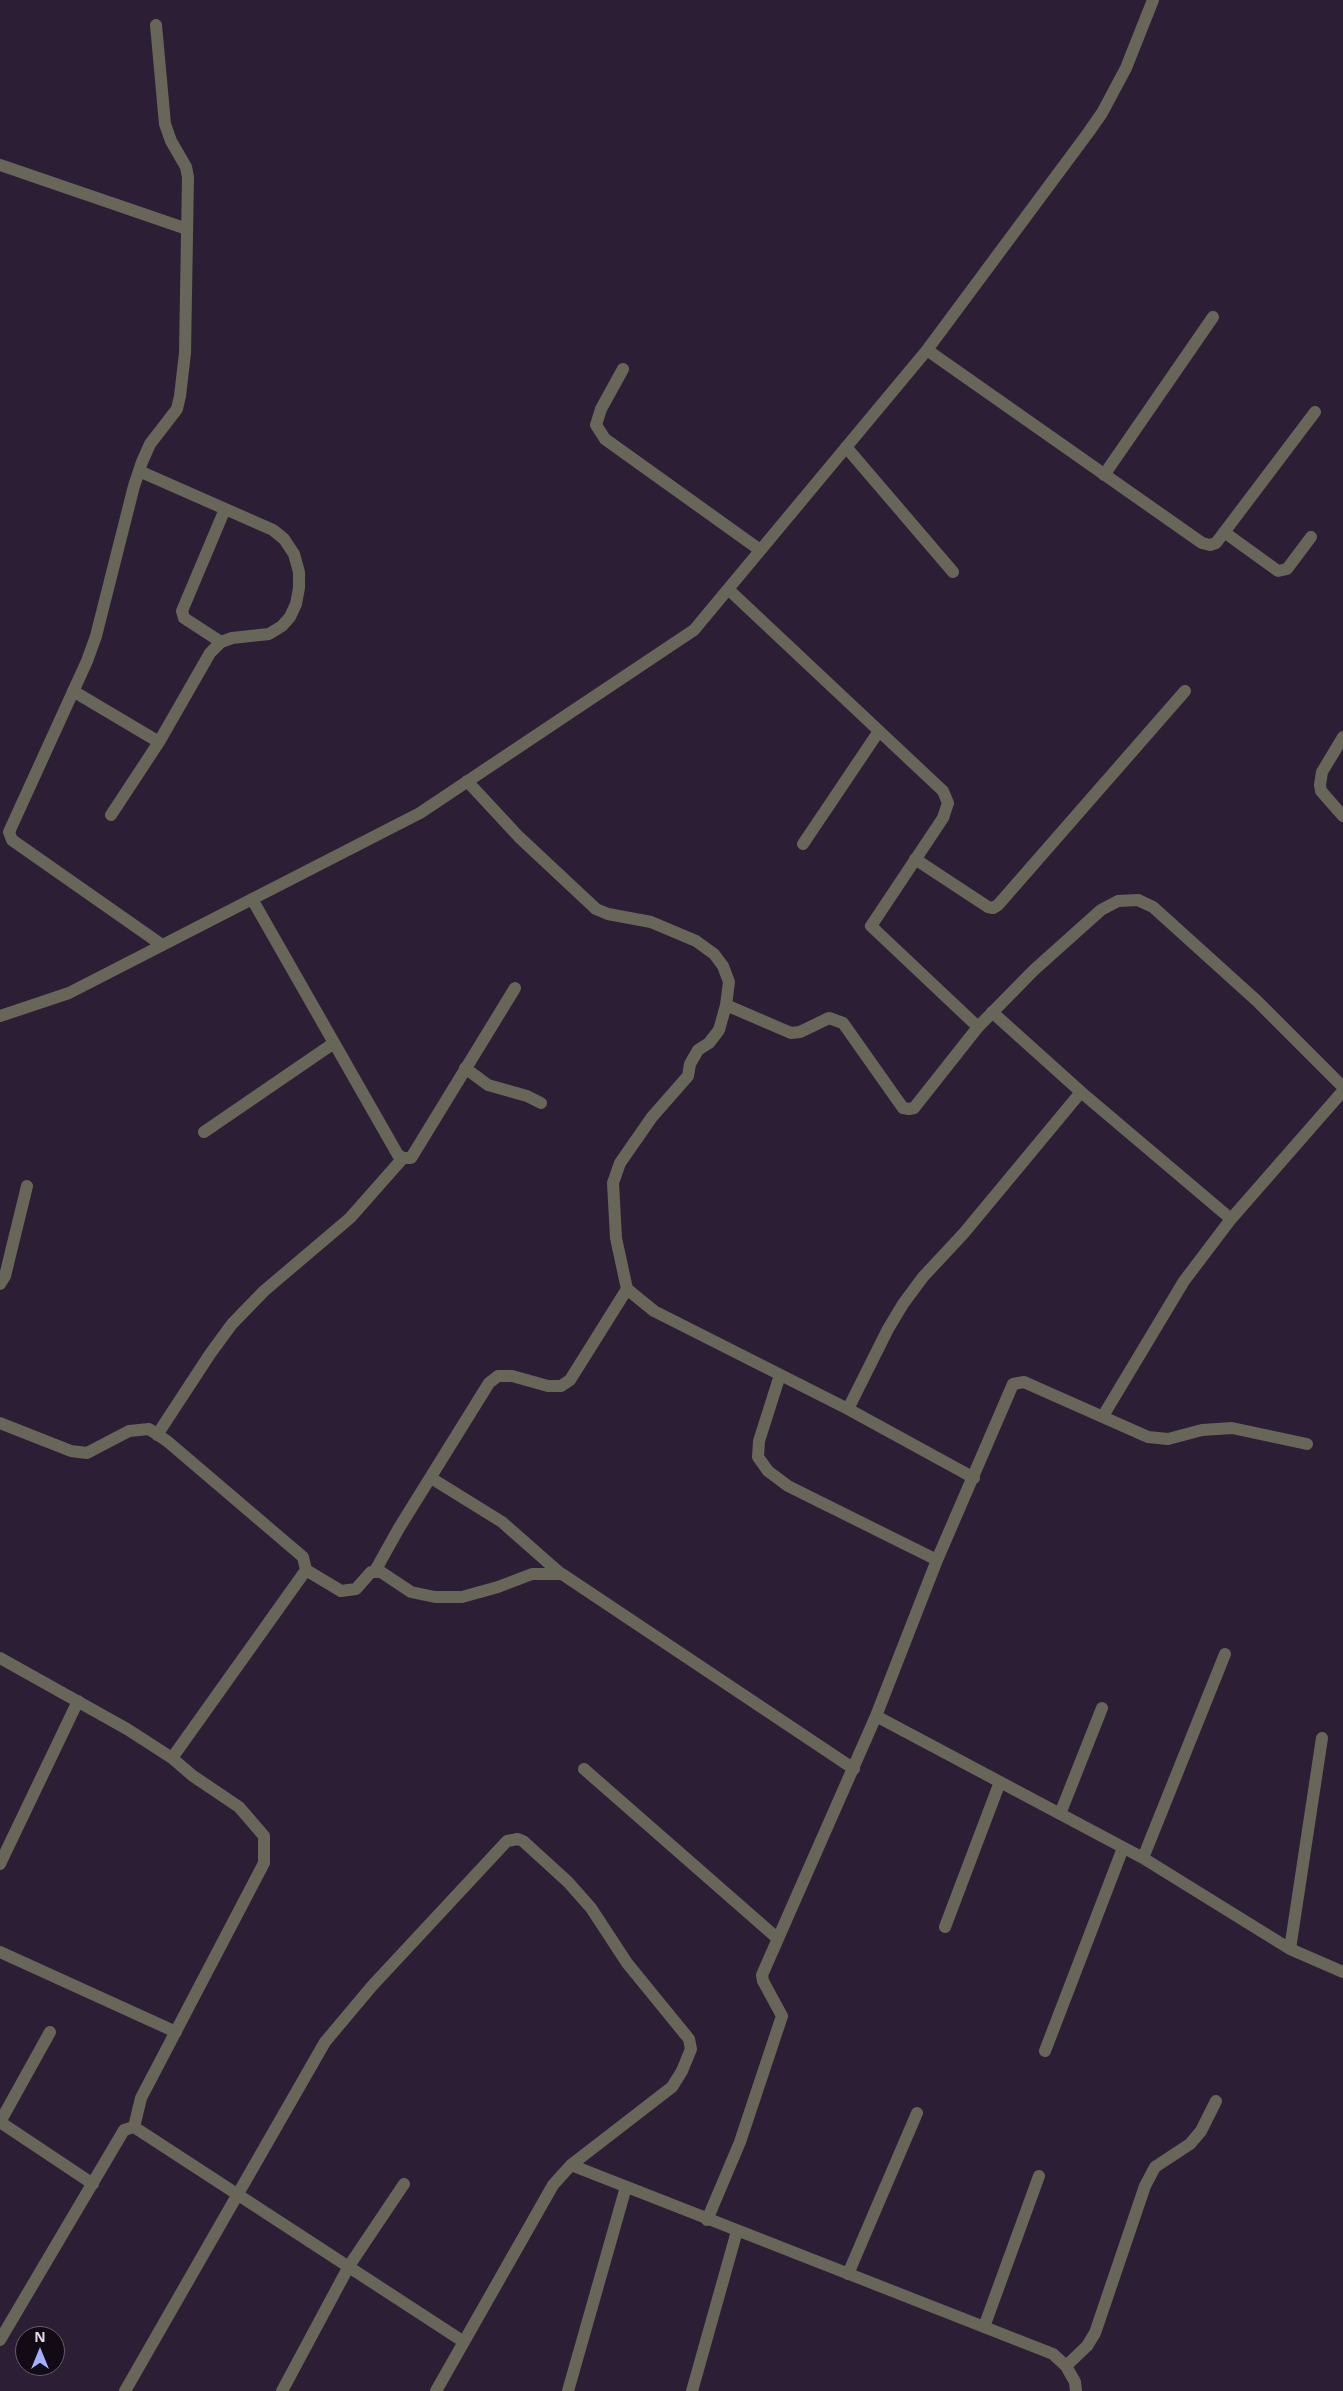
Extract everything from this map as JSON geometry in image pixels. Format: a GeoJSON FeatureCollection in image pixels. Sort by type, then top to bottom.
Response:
{"type":"FeatureCollection","features":[{"type":"Feature","properties":{"kind":"street"},"geometry":{"type":"LineString","coordinates":[[0,1016],[69,993],[420,813],[694,630],[927,350],[1102,113],[1126,68],[1153,0]]}},
{"type":"Feature","properties":{"kind":"street"},"geometry":{"type":"LineString","coordinates":[[156,25],[165,124],[170,141],[186,167],[188,177],[185,353],[177,409],[150,444],[139,471],[96,636],[74,691],[10,826],[9,836],[162,945]]}},
{"type":"Feature","properties":{"kind":"street"},"geometry":{"type":"LineString","coordinates":[[0,165],[187,229]]}},
{"type":"Feature","properties":{"kind":"street"},"geometry":{"type":"LineString","coordinates":[[1104,475],[1213,317]]}},
{"type":"Feature","properties":{"kind":"street"},"geometry":{"type":"LineString","coordinates":[[927,350],[1202,543],[1216,543],[1315,412]]}},
{"type":"Feature","properties":{"kind":"street"},"geometry":{"type":"LineString","coordinates":[[623,369],[601,409],[596,425],[605,439],[760,550]]}},
{"type":"Feature","properties":{"kind":"street"},"geometry":{"type":"LineString","coordinates":[[846,447],[953,572]]}},
{"type":"Feature","properties":{"kind":"street"},"geometry":{"type":"LineString","coordinates":[[111,815],[159,742],[210,653],[221,642],[232,638],[269,634],[282,626],[290,617],[296,604],[299,588],[299,572],[294,554],[284,539],[273,530],[139,471]]}},
{"type":"Feature","properties":{"kind":"street"},"geometry":{"type":"LineString","coordinates":[[221,642],[184,618],[182,611],[225,508]]}},
{"type":"Feature","properties":{"kind":"street"},"geometry":{"type":"LineString","coordinates":[[1224,532],[1278,571],[1287,569],[1311,537]]}},
{"type":"Feature","properties":{"kind":"street"},"geometry":{"type":"LineString","coordinates":[[728,589],[942,791],[948,803],[942,818],[871,926],[978,1026]]}},
{"type":"Feature","properties":{"kind":"street"},"geometry":{"type":"LineString","coordinates":[[74,691],[159,742]]}},
{"type":"Feature","properties":{"kind":"street"},"geometry":{"type":"LineString","coordinates":[[915,859],[988,907],[998,905],[1185,691]]}},
{"type":"Feature","properties":{"kind":"street"},"geometry":{"type":"LineString","coordinates":[[803,844],[879,731]]}},
{"type":"Feature","properties":{"kind":"street"},"geometry":{"type":"LineString","coordinates":[[1343,737],[1322,772],[1320,785],[1321,791],[1343,816]]}},
{"type":"Feature","properties":{"kind":"street"},"geometry":{"type":"LineString","coordinates":[[467,781],[518,837],[596,909],[608,914],[651,922],[696,941],[714,954],[723,966],[729,982],[726,1005],[718,1030],[709,1043],[698,1050],[690,1064],[688,1076],[652,1117],[620,1163],[613,1183],[616,1238],[627,1289],[654,1310],[848,1409],[974,1478]]}},
{"type":"Feature","properties":{"kind":"street"},"geometry":{"type":"LineString","coordinates":[[252,899],[398,1155],[403,1158],[411,1158],[515,988]]}},
{"type":"Feature","properties":{"kind":"street"},"geometry":{"type":"LineString","coordinates":[[726,1005],[791,1033],[800,1032],[829,1018],[842,1022],[903,1108],[914,1108],[978,1026],[1101,910],[1118,901],[1138,900],[1153,907],[1257,1001],[1343,1087]]}},
{"type":"Feature","properties":{"kind":"street"},"geometry":{"type":"LineString","coordinates":[[992,1012],[1081,1092],[1231,1219]]}},
{"type":"Feature","properties":{"kind":"street"},"geometry":{"type":"LineString","coordinates":[[204,1132],[334,1043]]}},
{"type":"Feature","properties":{"kind":"street"},"geometry":{"type":"LineString","coordinates":[[465,1068],[488,1085],[527,1096],[540,1103]]}},
{"type":"Feature","properties":{"kind":"street"},"geometry":{"type":"LineString","coordinates":[[1103,1416],[1184,1281],[1231,1219],[1343,1091]]}},
{"type":"Feature","properties":{"kind":"street"},"geometry":{"type":"LineString","coordinates":[[848,1409],[888,1328],[903,1304],[923,1277],[964,1233],[1081,1092]]}},
{"type":"Feature","properties":{"kind":"street"},"geometry":{"type":"LineString","coordinates":[[157,1434],[232,1324],[264,1291],[350,1218],[403,1158]]}},
{"type":"Feature","properties":{"kind":"street"},"geometry":{"type":"LineString","coordinates":[[0,1284],[6,1276],[28,1186]]}},
{"type":"Feature","properties":{"kind":"street"},"geometry":{"type":"LineString","coordinates":[[375,1572],[399,1528],[431,1478],[477,1398],[489,1383],[498,1376],[512,1376],[548,1386],[561,1386],[570,1380],[627,1289]]}},
{"type":"Feature","properties":{"kind":"street"},"geometry":{"type":"LineString","coordinates":[[780,1375],[759,1441],[758,1457],[768,1471],[788,1486],[937,1560]]}},
{"type":"Feature","properties":{"kind":"street"},"geometry":{"type":"LineString","coordinates":[[707,2220],[740,2142],[782,2016],[763,1981],[762,1975],[854,1769],[937,1560],[1013,1384],[1024,1382],[1148,1437],[1168,1439],[1202,1430],[1232,1428],[1307,1444]]}},
{"type":"Feature","properties":{"kind":"street"},"geometry":{"type":"LineString","coordinates":[[0,1423],[71,1451],[87,1453],[129,1431],[149,1430],[157,1434],[300,1552],[306,1564],[306,1570],[172,1758]]}},
{"type":"Feature","properties":{"kind":"street"},"geometry":{"type":"LineString","coordinates":[[431,1478],[502,1522],[562,1574],[854,1769]]}},
{"type":"Feature","properties":{"kind":"street"},"geometry":{"type":"LineString","coordinates":[[306,1570],[341,1591],[356,1589],[371,1572],[381,1572],[411,1592],[435,1598],[462,1598],[532,1574],[562,1574]]}},
{"type":"Feature","properties":{"kind":"street"},"geometry":{"type":"LineString","coordinates":[[1142,1858],[1225,1654]]}},
{"type":"Feature","properties":{"kind":"street"},"geometry":{"type":"LineString","coordinates":[[0,1658],[78,1701],[172,1758],[193,1776],[239,1807],[264,1836],[266,1852],[264,1863],[141,2098],[134,2127]]}},
{"type":"Feature","properties":{"kind":"street"},"geometry":{"type":"LineString","coordinates":[[0,1864],[78,1701]]}},
{"type":"Feature","properties":{"kind":"street"},"geometry":{"type":"LineString","coordinates":[[1060,1814],[1102,1708]]}},
{"type":"Feature","properties":{"kind":"street"},"geometry":{"type":"LineString","coordinates":[[876,1716],[1142,1858],[1290,1948],[1343,1972]]}},
{"type":"Feature","properties":{"kind":"street"},"geometry":{"type":"LineString","coordinates":[[1290,1948],[1322,1738]]}},
{"type":"Feature","properties":{"kind":"street"},"geometry":{"type":"LineString","coordinates":[[584,1769],[778,1938]]}},
{"type":"Feature","properties":{"kind":"street"},"geometry":{"type":"LineString","coordinates":[[945,1927],[1000,1782]]}},
{"type":"Feature","properties":{"kind":"street"},"geometry":{"type":"LineString","coordinates":[[125,2391],[325,2042],[372,1986],[507,1842],[512,1839],[523,1841],[568,1882],[591,1908],[627,1963],[689,2039],[691,2045],[682,2071],[672,2087],[571,2166],[554,2185],[436,2391]]}},
{"type":"Feature","properties":{"kind":"street"},"geometry":{"type":"LineString","coordinates":[[1046,2051],[1124,1848]]}},
{"type":"Feature","properties":{"kind":"street"},"geometry":{"type":"LineString","coordinates":[[0,1952],[176,2032]]}},
{"type":"Feature","properties":{"kind":"street"},"geometry":{"type":"LineString","coordinates":[[50,2032],[0,2122],[93,2184]]}},
{"type":"Feature","properties":{"kind":"street"},"geometry":{"type":"LineString","coordinates":[[1066,2366],[1087,2346],[1095,2334],[1144,2186],[1154,2167],[1190,2144],[1201,2130],[1216,2101]]}},
{"type":"Feature","properties":{"kind":"street"},"geometry":{"type":"LineString","coordinates":[[848,2274],[917,2113]]}},
{"type":"Feature","properties":{"kind":"street"},"geometry":{"type":"LineString","coordinates":[[0,2340],[124,2130],[134,2127],[464,2342]]}},
{"type":"Feature","properties":{"kind":"street"},"geometry":{"type":"LineString","coordinates":[[571,2166],[1053,2354],[1066,2366],[1075,2382],[1076,2391]]}},
{"type":"Feature","properties":{"kind":"street"},"geometry":{"type":"LineString","coordinates":[[984,2327],[1039,2176]]}},
{"type":"Feature","properties":{"kind":"street"},"geometry":{"type":"LineString","coordinates":[[282,2391],[349,2266],[404,2184]]}},
{"type":"Feature","properties":{"kind":"street"},"geometry":{"type":"LineString","coordinates":[[568,2391],[626,2187]]}},
{"type":"Feature","properties":{"kind":"street"},"geometry":{"type":"LineString","coordinates":[[692,2391],[737,2231]]}}]}
